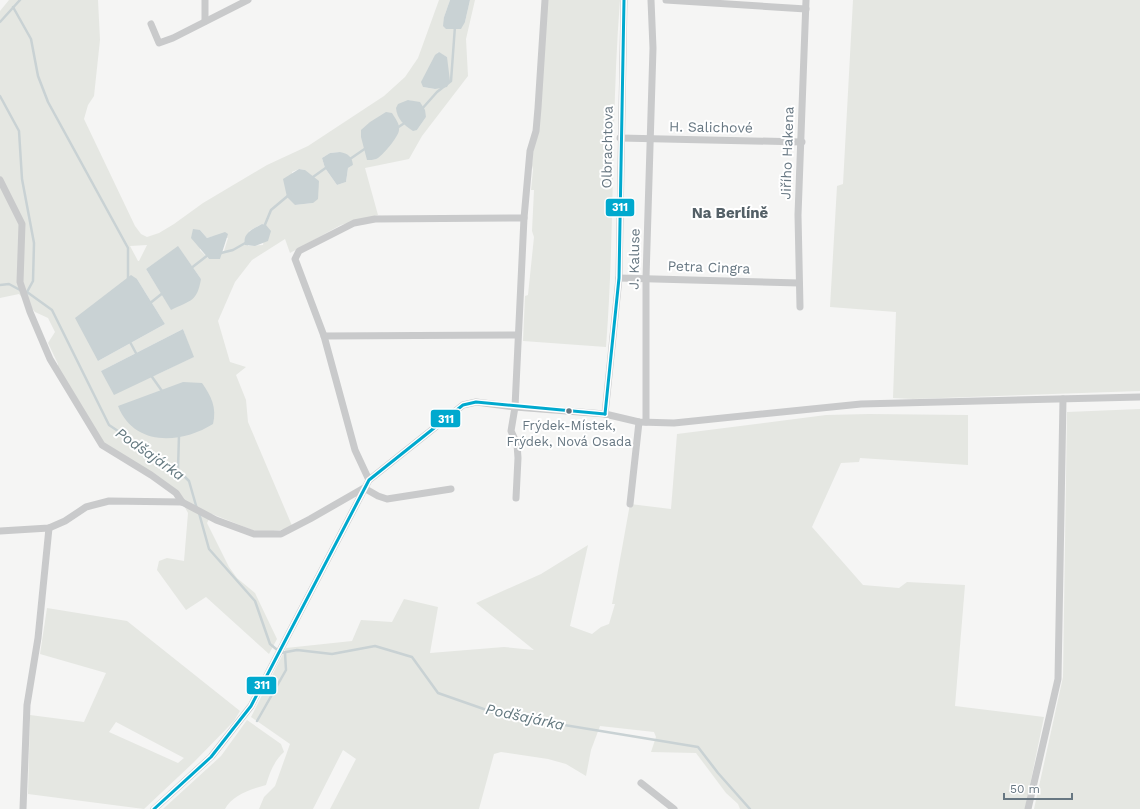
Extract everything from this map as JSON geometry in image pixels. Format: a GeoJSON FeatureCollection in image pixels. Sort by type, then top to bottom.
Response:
{"type":"FeatureCollection","features":[{"type":"Feature","properties":{"kind":"street"},"geometry":{"type":"LineString","coordinates":[[205,0],[205,21]]}},
{"type":"Feature","properties":{"kind":"street"},"geometry":{"type":"LineString","coordinates":[[152,24],[159,43],[173,38],[248,0]]}},
{"type":"Feature","properties":{"kind":"street"},"geometry":{"type":"LineString","coordinates":[[516,498],[518,451],[517,444],[511,431],[515,407],[517,335],[524,218],[530,152],[536,131],[545,0]]}},
{"type":"Feature","properties":{"kind":"street","name":"Olbrachtova"},"geometry":{"type":"LineString","coordinates":[[605,414],[619,278],[620,138],[624,0]]}},
{"type":"Feature","properties":{"kind":"street","name":"J. Kaluse"},"geometry":{"type":"LineString","coordinates":[[630,504],[643,422],[653,48],[651,0]]}},
{"type":"Feature","properties":{"kind":"street"},"geometry":{"type":"LineString","coordinates":[[666,0],[806,9]]}},
{"type":"Feature","properties":{"kind":"street","name":"Jiřího Hakena"},"geometry":{"type":"LineString","coordinates":[[800,307],[798,215],[802,142],[802,75],[806,0]]}},
{"type":"Feature","properties":{"kind":"street","name":"H. Salichové"},"geometry":{"type":"LineString","coordinates":[[620,138],[802,142]]}},
{"type":"Feature","properties":{"kind":"street"},"geometry":{"type":"LineString","coordinates":[[0,180],[22,224],[20,282],[30,312],[50,359],[102,445],[151,475],[176,493],[182,502]]}},
{"type":"Feature","properties":{"kind":"street"},"geometry":{"type":"LineString","coordinates":[[369,480],[355,450],[324,336],[295,259],[299,251],[354,223],[375,219],[524,218]]}},
{"type":"Feature","properties":{"kind":"street","name":"Petra Cingra"},"geometry":{"type":"LineString","coordinates":[[619,278],[800,283]]}},
{"type":"Feature","properties":{"kind":"street"},"geometry":{"type":"LineString","coordinates":[[324,336],[517,335]]}},
{"type":"Feature","properties":{"kind":"street"},"geometry":{"type":"LineString","coordinates":[[154,809],[220,746],[251,706],[369,480],[463,405],[476,402],[515,407],[605,414],[643,422],[674,423],[861,404],[1140,397]]}},
{"type":"Feature","properties":{"kind":"street"},"geometry":{"type":"LineString","coordinates":[[1028,809],[1058,679],[1063,400]]}},
{"type":"Feature","properties":{"kind":"street"},"geometry":{"type":"LineString","coordinates":[[0,531],[50,528],[65,521],[86,507],[108,501],[182,502],[216,520],[254,534],[281,534],[310,520],[364,488]]}},
{"type":"Feature","properties":{"kind":"street"},"geometry":{"type":"LineString","coordinates":[[364,488],[378,496],[387,498],[451,489]]}},
{"type":"Feature","properties":{"kind":"street"},"geometry":{"type":"LineString","coordinates":[[23,809],[27,705],[38,638],[50,528]]}},
{"type":"Feature","properties":{"kind":"street"},"geometry":{"type":"LineString","coordinates":[[641,783],[674,809]]}},
{"type":"Feature","properties":{"kind":"shaded area"},"geometry":{"type":"Polygon","coordinates":[[[9,0],[98,0],[100,40],[94,96],[88,105],[84,119],[135,226],[141,234],[147,237],[159,233],[174,224],[203,203],[267,165],[308,146],[384,96],[405,77],[418,58],[439,0],[450,0],[444,17],[465,22],[470,0],[475,0],[466,39],[468,76],[422,136],[409,159],[365,168],[378,215],[341,225],[290,253],[285,239],[252,260],[235,282],[218,321],[230,362],[246,367],[236,375],[246,400],[248,422],[293,528],[260,533],[212,514],[207,523],[229,567],[237,578],[255,593],[277,639],[269,654],[206,597],[186,610],[157,570],[159,561],[167,558],[184,561],[188,513],[182,502],[160,483],[100,447],[58,377],[58,364],[48,343],[55,332],[48,318],[35,312],[19,294],[0,298],[0,11],[9,0]],[[438,52],[423,87],[435,89],[447,57],[438,52]],[[408,100],[417,130],[426,117],[420,103],[408,100]],[[391,113],[391,143],[398,132],[398,128],[391,113]],[[340,152],[330,153],[322,158],[325,168],[337,185],[346,182],[348,168],[353,165],[340,152]],[[299,169],[292,172],[295,205],[313,203],[305,170],[299,169]],[[262,224],[249,231],[248,246],[263,245],[266,225],[262,224]],[[200,230],[200,250],[209,259],[224,251],[228,238],[214,236],[207,238],[200,230]],[[147,245],[130,246],[139,261],[147,245]],[[178,247],[146,269],[171,309],[201,279],[178,247]],[[137,279],[98,361],[165,324],[137,279]],[[183,329],[101,371],[156,375],[193,357],[183,329]]]}},
{"type":"Feature","properties":{"kind":"shaded area"},"geometry":{"type":"Polygon","coordinates":[[[450,0],[470,0],[465,22],[461,29],[446,29],[443,26],[444,17],[450,0]]]}},
{"type":"Feature","properties":{"kind":"shaded area"},"geometry":{"type":"Polygon","coordinates":[[[546,0],[620,0],[615,86],[611,260],[606,347],[523,341],[525,296],[528,295],[534,237],[532,231],[534,190],[531,190],[532,165],[546,0]]]}},
{"type":"Feature","properties":{"kind":"shaded area"},"geometry":{"type":"Polygon","coordinates":[[[853,0],[1140,0],[1140,391],[913,399],[893,398],[896,312],[830,307],[837,186],[843,184],[853,0]]]}},
{"type":"Feature","properties":{"kind":"shaded area"},"geometry":{"type":"Polygon","coordinates":[[[439,52],[447,57],[450,81],[447,87],[435,89],[423,87],[421,82],[435,55],[439,52]]]}},
{"type":"Feature","properties":{"kind":"shaded area"},"geometry":{"type":"Polygon","coordinates":[[[408,100],[420,102],[425,110],[426,117],[417,130],[413,131],[402,121],[396,108],[398,104],[408,100]]]}},
{"type":"Feature","properties":{"kind":"shaded area"},"geometry":{"type":"Polygon","coordinates":[[[386,112],[392,113],[396,119],[399,126],[398,133],[386,151],[376,159],[367,160],[361,137],[361,130],[370,122],[386,112]]]}},
{"type":"Feature","properties":{"kind":"shaded area"},"geometry":{"type":"Polygon","coordinates":[[[340,152],[352,159],[353,165],[348,168],[346,182],[337,185],[325,168],[322,158],[330,153],[340,152]]]}},
{"type":"Feature","properties":{"kind":"shaded area"},"geometry":{"type":"Polygon","coordinates":[[[299,169],[305,170],[319,181],[318,199],[313,203],[295,205],[287,197],[283,179],[299,169]]]}},
{"type":"Feature","properties":{"kind":"shaded area"},"geometry":{"type":"Polygon","coordinates":[[[262,224],[266,225],[271,231],[268,241],[255,246],[245,245],[244,241],[247,234],[262,224]]]}},
{"type":"Feature","properties":{"kind":"shaded area"},"geometry":{"type":"Polygon","coordinates":[[[193,229],[200,230],[207,238],[225,232],[228,234],[220,259],[209,259],[191,238],[193,229]]]}},
{"type":"Feature","properties":{"kind":"shaded area"},"geometry":{"type":"Polygon","coordinates":[[[178,246],[201,279],[195,296],[188,302],[171,310],[146,269],[178,246]]]}},
{"type":"Feature","properties":{"kind":"shaded area"},"geometry":{"type":"Polygon","coordinates":[[[131,275],[137,279],[165,324],[98,361],[75,318],[131,275]]]}},
{"type":"Feature","properties":{"kind":"shaded area"},"geometry":{"type":"Polygon","coordinates":[[[183,329],[194,357],[114,395],[101,371],[183,329]]]}},
{"type":"Feature","properties":{"kind":"shaded area"},"geometry":{"type":"Polygon","coordinates":[[[183,382],[202,383],[208,392],[214,407],[213,424],[200,431],[173,438],[160,438],[147,435],[135,429],[125,419],[118,406],[183,382]]]}},
{"type":"Feature","properties":{"kind":"shaded area"},"geometry":{"type":"Polygon","coordinates":[[[1140,409],[1140,809],[1034,809],[1063,677],[1067,412],[1140,409]]]}},
{"type":"Feature","properties":{"kind":"shaded area"},"geometry":{"type":"Polygon","coordinates":[[[826,415],[968,415],[968,465],[860,458],[859,462],[841,463],[812,527],[863,585],[899,588],[907,582],[965,585],[955,706],[1044,717],[1025,809],[740,809],[738,804],[726,793],[696,753],[651,752],[656,737],[654,732],[600,726],[591,750],[586,776],[566,764],[548,759],[501,752],[494,754],[479,809],[330,809],[356,759],[343,750],[313,809],[259,809],[264,797],[275,786],[290,744],[251,717],[286,648],[352,641],[361,620],[392,622],[404,599],[438,607],[430,653],[504,647],[534,650],[476,603],[541,574],[588,545],[570,626],[592,634],[601,627],[609,624],[615,604],[612,604],[630,504],[671,509],[677,434],[826,415]]]}},
{"type":"Feature","properties":{"kind":"shaded area"},"geometry":{"type":"Polygon","coordinates":[[[47,608],[127,621],[240,711],[234,721],[194,762],[144,809],[28,794],[30,715],[84,722],[106,673],[40,654],[47,608]],[[116,722],[109,732],[178,763],[184,758],[116,722]]]}},
{"type":"Feature","properties":{"kind":"shaded area"},"geometry":{"type":"Polygon","coordinates":[[[247,720],[281,744],[284,752],[273,767],[266,785],[237,796],[225,809],[163,809],[221,756],[247,720]]]}},
{"type":"Feature","properties":{"kind":"waterway","name":"Podšajárka"},"geometry":{"type":"LineString","coordinates":[[0,22],[20,0]]}},
{"type":"Feature","properties":{"kind":"waterway"},"geometry":{"type":"LineString","coordinates":[[13,7],[31,39],[38,76],[48,102],[128,248],[128,279]]}},
{"type":"Feature","properties":{"kind":"waterway"},"geometry":{"type":"LineString","coordinates":[[421,110],[437,92],[451,81],[455,26]]}},
{"type":"Feature","properties":{"kind":"waterway","name":"Podšajárka"},"geometry":{"type":"LineString","coordinates":[[0,96],[19,131],[22,179],[34,243],[33,281],[27,292],[52,310],[109,425],[182,474],[189,481],[197,509]]}},
{"type":"Feature","properties":{"kind":"waterway"},"geometry":{"type":"LineString","coordinates":[[397,128],[406,122]]}},
{"type":"Feature","properties":{"kind":"waterway"},"geometry":{"type":"LineString","coordinates":[[350,159],[366,148]]}},
{"type":"Feature","properties":{"kind":"waterway"},"geometry":{"type":"LineString","coordinates":[[313,177],[327,167]]}},
{"type":"Feature","properties":{"kind":"waterway"},"geometry":{"type":"LineString","coordinates":[[264,227],[271,210],[290,194]]}},
{"type":"Feature","properties":{"kind":"waterway"},"geometry":{"type":"LineString","coordinates":[[221,253],[233,250],[247,242]]}},
{"type":"Feature","properties":{"kind":"waterway"},"geometry":{"type":"LineString","coordinates":[[190,269],[208,255]]}},
{"type":"Feature","properties":{"kind":"waterway"},"geometry":{"type":"LineString","coordinates":[[0,285],[9,284],[20,290]]}},
{"type":"Feature","properties":{"kind":"waterway"},"geometry":{"type":"LineString","coordinates":[[149,304],[164,292]]}},
{"type":"Feature","properties":{"kind":"waterway"},"geometry":{"type":"LineString","coordinates":[[130,342],[137,355]]}},
{"type":"Feature","properties":{"kind":"waterway"},"geometry":{"type":"LineString","coordinates":[[150,374],[162,391]]}},
{"type":"Feature","properties":{"kind":"waterway"},"geometry":{"type":"LineString","coordinates":[[178,470],[179,435]]}},
{"type":"Feature","properties":{"kind":"waterway","name":"Podšajárka"},"geometry":{"type":"LineString","coordinates":[[199,513],[209,549],[255,601],[270,644],[281,653],[297,650],[332,654],[375,646],[412,657],[438,693],[498,714],[698,747],[718,773],[750,809]]}},
{"type":"Feature","properties":{"kind":"waterway"},"geometry":{"type":"LineString","coordinates":[[257,721],[286,670],[285,653]]}},
{"type":"Feature","properties":{"kind":"transit line","name":"311"},"geometry":{"type":"LineString","coordinates":[[605,414],[619,278],[624,0]]}},
{"type":"Feature","properties":{"kind":"transit line","name":"311"},"geometry":{"type":"LineString","coordinates":[[154,809],[211,757],[251,706],[369,480],[463,405],[476,402],[605,414]]}},
{"type":"Feature","properties":{"kind":"place","name":"Frýdek-Místek, Frýdek, Nová Osada"},"geometry":{"type":"Point","coordinates":[569,411]}},
{"type":"Feature","properties":{"kind":"district","name":"Na Berlíně"},"geometry":{"type":"Point","coordinates":[730,213]}}]}
